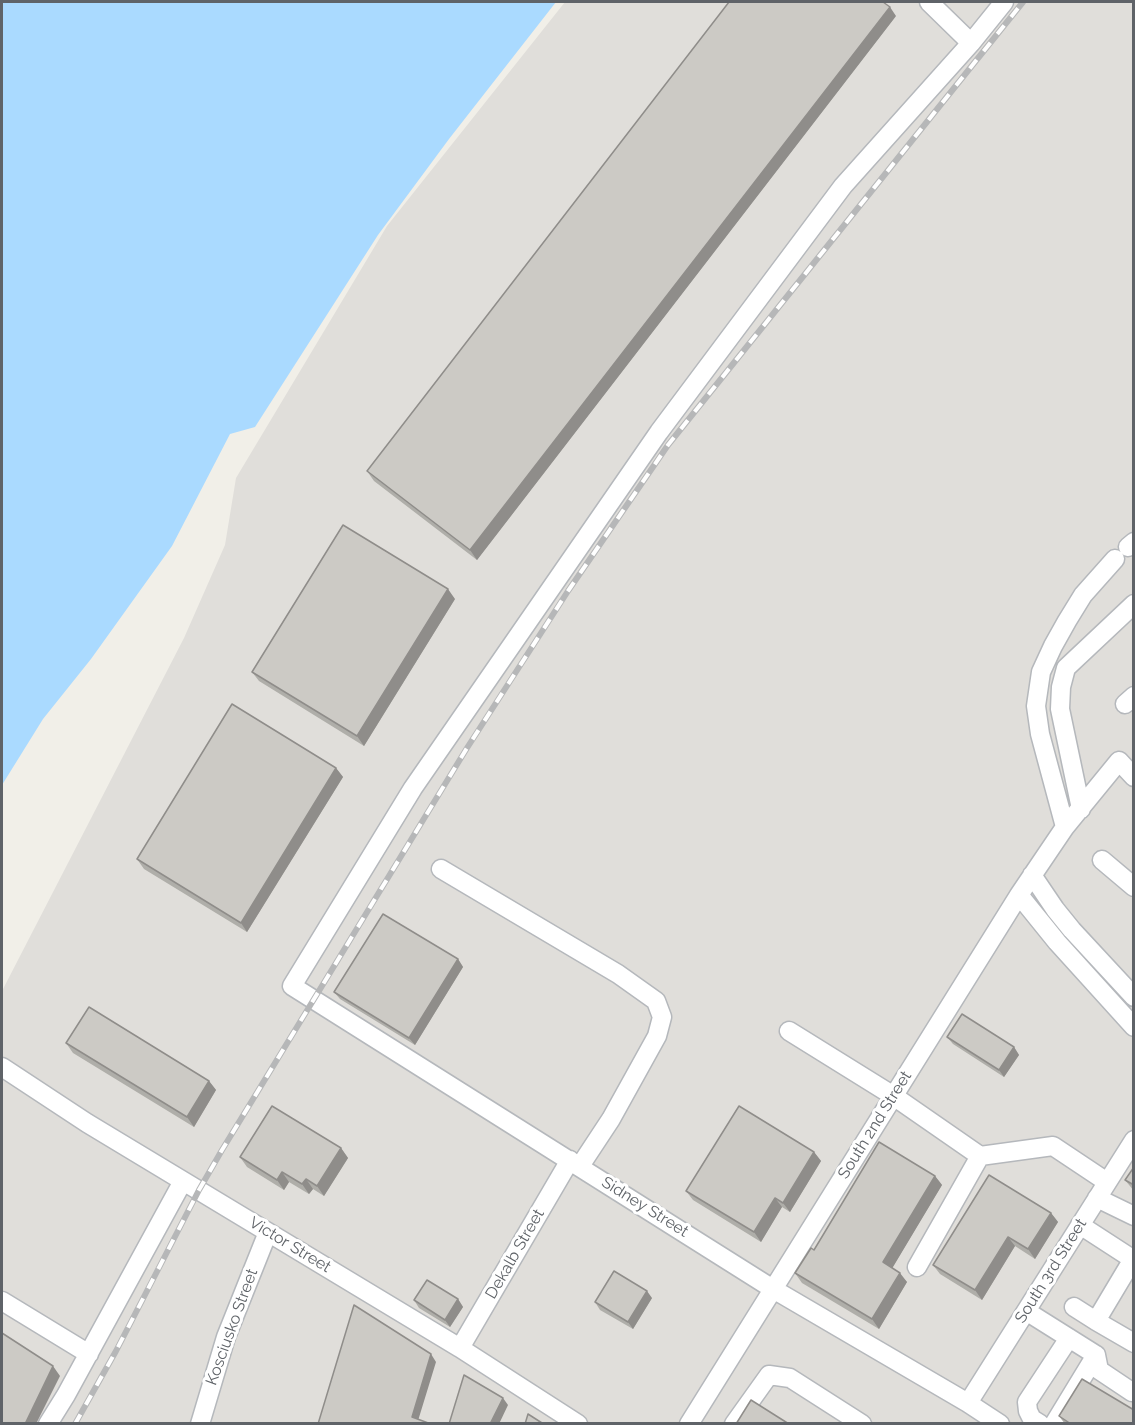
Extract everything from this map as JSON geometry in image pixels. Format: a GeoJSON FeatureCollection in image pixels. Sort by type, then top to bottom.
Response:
{"type":"FeatureCollection","features":[{"type":"Feature","properties":{"kind":"street"},"geometry":{"type":"LineString","coordinates":[[929,2],[971,43],[1004,2]]}},
{"type":"Feature","properties":{"kind":"street","name":"Sidney Street"},"geometry":{"type":"LineString","coordinates":[[971,43],[843,186],[653,440],[413,788],[292,986],[773,1289],[968,1402],[1000,1424]]}},
{"type":"Feature","properties":{"kind":"street"},"geometry":{"type":"LineString","coordinates":[[1065,827],[1040,734],[1036,706],[1041,672],[1078,603],[1126,549]]}},
{"type":"Feature","properties":{"kind":"street"},"geometry":{"type":"LineString","coordinates":[[1081,810],[1060,709],[1061,687],[1066,668],[1134,604]]}},
{"type":"Feature","properties":{"kind":"street","name":"South 2nd Street"},"geometry":{"type":"LineString","coordinates":[[688,1424],[1018,894],[1065,827],[1119,761],[1134,777]]}},
{"type":"Feature","properties":{"kind":"street"},"geometry":{"type":"LineString","coordinates":[[1102,860],[1134,887]]}},
{"type":"Feature","properties":{"kind":"street","name":"Dekalb Street"},"geometry":{"type":"LineString","coordinates":[[441,868],[618,974],[656,1002],[662,1017],[657,1036],[617,1108],[575,1163],[460,1348]]}},
{"type":"Feature","properties":{"kind":"street"},"geometry":{"type":"LineString","coordinates":[[1032,875],[1060,916],[1134,997]]}},
{"type":"Feature","properties":{"kind":"street"},"geometry":{"type":"LineString","coordinates":[[1018,894],[1051,936],[1134,1027]]}},
{"type":"Feature","properties":{"kind":"street"},"geometry":{"type":"LineString","coordinates":[[789,1031],[893,1096],[980,1156],[1053,1146],[1107,1182]]}},
{"type":"Feature","properties":{"kind":"street","name":"Victor Street"},"geometry":{"type":"LineString","coordinates":[[2,1066],[87,1123],[460,1348],[572,1422]]}},
{"type":"Feature","properties":{"kind":"street","name":"South 3rd Street"},"geometry":{"type":"LineString","coordinates":[[968,1402],[1134,1140]]}},
{"type":"Feature","properties":{"kind":"street"},"geometry":{"type":"LineString","coordinates":[[917,1267],[980,1156]]}},
{"type":"Feature","properties":{"kind":"street"},"geometry":{"type":"LineString","coordinates":[[48,1424],[89,1354],[183,1181]]}},
{"type":"Feature","properties":{"kind":"street"},"geometry":{"type":"LineString","coordinates":[[1097,1198],[1134,1216]]}},
{"type":"Feature","properties":{"kind":"street"},"geometry":{"type":"LineString","coordinates":[[1080,1225],[1133,1260],[1096,1321]]}},
{"type":"Feature","properties":{"kind":"street","name":"Kosciusko Street"},"geometry":{"type":"LineString","coordinates":[[200,1424],[226,1337],[268,1232]]}},
{"type":"Feature","properties":{"kind":"street"},"geometry":{"type":"LineString","coordinates":[[2,1301],[89,1354]]}},
{"type":"Feature","properties":{"kind":"street"},"geometry":{"type":"LineString","coordinates":[[1074,1307],[1134,1343]]}},
{"type":"Feature","properties":{"kind":"street"},"geometry":{"type":"LineString","coordinates":[[1026,1311],[1096,1355],[1099,1370],[1132,1392]]}},
{"type":"Feature","properties":{"kind":"street"},"geometry":{"type":"LineString","coordinates":[[1040,1424],[1032,1419],[1027,1402],[1069,1338]]}},
{"type":"Feature","properties":{"kind":"street"},"geometry":{"type":"LineString","coordinates":[[1054,1424],[1096,1355]]}},
{"type":"Feature","properties":{"kind":"street"},"geometry":{"type":"LineString","coordinates":[[734,1424],[768,1375],[789,1378],[862,1424]]}},
{"type":"Feature","properties":{"kind":"shaded area"},"geometry":{"type":"Polygon","coordinates":[[[565,2],[1133,2],[1133,1423],[2,1423],[2,991],[184,638],[225,545],[236,478],[387,226],[565,2]]]}},
{"type":"Feature","properties":{"kind":"water"},"geometry":{"type":"Polygon","coordinates":[[[2,2],[556,2],[449,139],[378,235],[255,427],[230,434],[172,546],[91,659],[43,719],[2,785],[2,2]]]}},
{"type":"Feature","properties":{"kind":"building"},"geometry":{"type":"Polygon","coordinates":[[[729,2],[883,2],[890,7],[470,550],[367,471],[729,2]]]}},
{"type":"Feature","properties":{"kind":"building"},"geometry":{"type":"Polygon","coordinates":[[[343,525],[448,589],[357,736],[252,672],[343,525]]]}},
{"type":"Feature","properties":{"kind":"building"},"geometry":{"type":"Polygon","coordinates":[[[232,704],[336,768],[241,923],[137,859],[232,704]]]}},
{"type":"Feature","properties":{"kind":"building"},"geometry":{"type":"Polygon","coordinates":[[[383,914],[458,959],[409,1038],[334,992],[383,914]]]}},
{"type":"Feature","properties":{"kind":"building"},"geometry":{"type":"Polygon","coordinates":[[[89,1007],[209,1081],[187,1117],[66,1043],[89,1007]]]}},
{"type":"Feature","properties":{"kind":"building"},"geometry":{"type":"Polygon","coordinates":[[[962,1014],[1014,1047],[999,1070],[947,1037],[962,1014]]]}},
{"type":"Feature","properties":{"kind":"building"},"geometry":{"type":"Polygon","coordinates":[[[272,1106],[341,1148],[317,1186],[306,1179],[302,1184],[282,1172],[277,1180],[240,1157],[272,1106]]]}},
{"type":"Feature","properties":{"kind":"building"},"geometry":{"type":"Polygon","coordinates":[[[739,1106],[814,1152],[783,1203],[775,1198],[754,1232],[686,1191],[739,1106]]]}},
{"type":"Feature","properties":{"kind":"building"},"geometry":{"type":"Polygon","coordinates":[[[879,1142],[935,1176],[883,1262],[900,1273],[872,1319],[795,1273],[811,1248],[814,1250],[879,1142]]]}},
{"type":"Feature","properties":{"kind":"building"},"geometry":{"type":"Polygon","coordinates":[[[1134,1167],[1134,1185],[1125,1180],[1134,1167]]]}},
{"type":"Feature","properties":{"kind":"building"},"geometry":{"type":"Polygon","coordinates":[[[989,1175],[1051,1213],[1028,1249],[1008,1237],[975,1290],[933,1265],[989,1175]]]}},
{"type":"Feature","properties":{"kind":"building"},"geometry":{"type":"Polygon","coordinates":[[[614,1271],[647,1291],[628,1322],[595,1302],[614,1271]]]}},
{"type":"Feature","properties":{"kind":"building"},"geometry":{"type":"Polygon","coordinates":[[[427,1280],[458,1299],[445,1320],[414,1300],[427,1280]]]}},
{"type":"Feature","properties":{"kind":"building"},"geometry":{"type":"Polygon","coordinates":[[[354,1305],[431,1354],[412,1417],[431,1424],[318,1424],[354,1305]]]}},
{"type":"Feature","properties":{"kind":"building"},"geometry":{"type":"Polygon","coordinates":[[[2,1333],[53,1366],[25,1424],[2,1424],[2,1333]]]}},
{"type":"Feature","properties":{"kind":"building"},"geometry":{"type":"Polygon","coordinates":[[[464,1375],[503,1398],[490,1424],[449,1424],[464,1375]]]}},
{"type":"Feature","properties":{"kind":"building"},"geometry":{"type":"Polygon","coordinates":[[[1082,1379],[1134,1410],[1134,1424],[1071,1424],[1059,1416],[1082,1379]]]}},
{"type":"Feature","properties":{"kind":"building"},"geometry":{"type":"Polygon","coordinates":[[[751,1400],[789,1424],[736,1424],[751,1400]]]}},
{"type":"Feature","properties":{"kind":"building"},"geometry":{"type":"Polygon","coordinates":[[[528,1414],[542,1423],[542,1424],[525,1424],[528,1414]]]}},
{"type":"Feature","properties":{"kind":"railway"},"geometry":{"type":"LineString","coordinates":[[75,1424],[222,1150],[467,748],[568,591],[668,445],[1023,2]]}}]}
